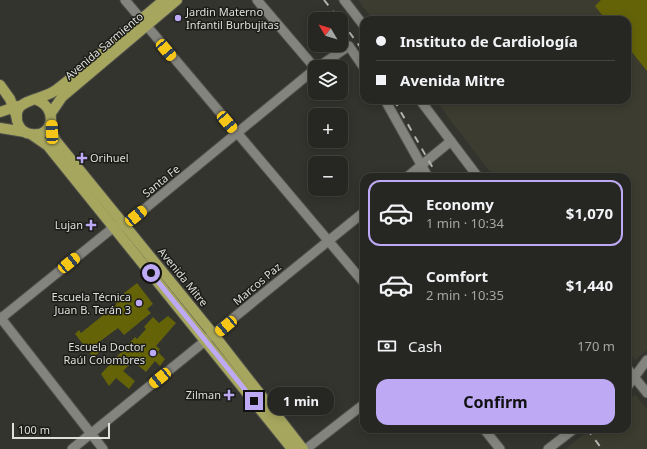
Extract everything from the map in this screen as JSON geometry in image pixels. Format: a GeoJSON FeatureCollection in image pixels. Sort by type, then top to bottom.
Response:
{"type":"FeatureCollection","features":[{"type":"Feature","properties":{"kind":"main road","name":"Avenida Sarmiento"},"geometry":{"type":"LineString","coordinates":[[51,116],[62,97],[143,22],[164,0]]}},
{"type":"Feature","properties":{"kind":"main road","name":"Avenida Sarmiento"},"geometry":{"type":"LineString","coordinates":[[37,100],[58,88],[143,22],[178,0]]}},
{"type":"Feature","properties":{"kind":"main road"},"geometry":{"type":"LineString","coordinates":[[2,88],[17,106],[17,118],[20,128],[28,133]]}},
{"type":"Feature","properties":{"kind":"main road"},"geometry":{"type":"LineString","coordinates":[[0,108],[5,97],[2,88]]}},
{"type":"Feature","properties":{"kind":"main road"},"geometry":{"type":"LineString","coordinates":[[0,112],[37,100],[46,105],[51,116],[50,124],[43,132],[28,133],[0,128]]}},
{"type":"Feature","properties":{"kind":"main road","name":"Avenida Mitre"},"geometry":{"type":"LineString","coordinates":[[51,116],[52,132],[56,141],[125,225],[292,449]]}},
{"type":"Feature","properties":{"kind":"main road","name":"Avenida Mitre"},"geometry":{"type":"LineString","coordinates":[[28,133],[48,146],[114,227],[304,449]]}},
{"type":"Feature","properties":{"kind":"street"},"geometry":{"type":"LineString","coordinates":[[125,0],[360,278]]}},
{"type":"Feature","properties":{"kind":"street"},"geometry":{"type":"LineString","coordinates":[[257,0],[308,61]]}},
{"type":"Feature","properties":{"kind":"street"},"geometry":{"type":"LineString","coordinates":[[344,0],[360,21]]}},
{"type":"Feature","properties":{"kind":"street"},"geometry":{"type":"LineString","coordinates":[[328,60],[349,46],[360,62]]}},
{"type":"Feature","properties":{"kind":"street","name":"Santa Fe"},"geometry":{"type":"LineString","coordinates":[[0,318],[114,227],[125,225],[308,75]]}},
{"type":"Feature","properties":{"kind":"street"},"geometry":{"type":"LineString","coordinates":[[387,104],[426,173]]}},
{"type":"Feature","properties":{"kind":"street"},"geometry":{"type":"LineString","coordinates":[[423,104],[475,173]]}},
{"type":"Feature","properties":{"kind":"street"},"geometry":{"type":"LineString","coordinates":[[412,173],[451,141]]}},
{"type":"Feature","properties":{"kind":"street","name":"Marcos Paz"},"geometry":{"type":"LineString","coordinates":[[72,449],[360,215]]}},
{"type":"Feature","properties":{"kind":"street"},"geometry":{"type":"LineString","coordinates":[[0,318],[103,449]]}},
{"type":"Feature","properties":{"kind":"street"},"geometry":{"type":"LineString","coordinates":[[631,382],[647,360]]}},
{"type":"Feature","properties":{"kind":"street"},"geometry":{"type":"LineString","coordinates":[[635,377],[647,370]]}},
{"type":"Feature","properties":{"kind":"street"},"geometry":{"type":"LineString","coordinates":[[631,372],[647,393]]}},
{"type":"Feature","properties":{"kind":"street"},"geometry":{"type":"LineString","coordinates":[[304,449],[360,407]]}},
{"type":"Feature","properties":{"kind":"street"},"geometry":{"type":"LineString","coordinates":[[487,433],[500,449]]}},
{"type":"Feature","properties":{"kind":"street"},"geometry":{"type":"LineString","coordinates":[[548,449],[569,433]]}},
{"type":"Feature","properties":{"kind":"shaded area"},"geometry":{"type":"Polygon","coordinates":[[[358,0],[647,0],[647,350],[635,360],[631,354],[631,173],[491,173],[438,104],[631,104],[631,16],[370,16],[358,0]]]}},
{"type":"Feature","properties":{"kind":"shaded area"},"geometry":{"type":"Polygon","coordinates":[[[635,395],[647,409],[647,449],[565,449],[586,433],[631,433],[631,398],[635,395]]]}},
{"type":"Feature","properties":{"kind":"building"},"geometry":{"type":"Polygon","coordinates":[[[601,0],[647,0],[647,71],[631,51],[631,16],[603,16],[595,6],[601,0]]]}},
{"type":"Feature","properties":{"kind":"building"},"geometry":{"type":"Polygon","coordinates":[[[137,283],[153,304],[147,309],[151,313],[124,335],[118,328],[95,345],[100,352],[93,357],[75,334],[79,330],[81,333],[117,304],[114,301],[137,283]]]}},
{"type":"Feature","properties":{"kind":"building"},"geometry":{"type":"Polygon","coordinates":[[[168,316],[176,323],[156,346],[160,349],[158,352],[165,359],[160,366],[155,361],[146,372],[133,361],[123,371],[135,381],[129,389],[116,378],[109,386],[101,374],[135,337],[137,339],[146,329],[144,327],[153,317],[159,323],[168,316]]]}},
{"type":"Feature","properties":{"kind":"railway"},"geometry":{"type":"LineString","coordinates":[[324,0],[333,12]]}},
{"type":"Feature","properties":{"kind":"railway"},"geometry":{"type":"LineString","coordinates":[[348,30],[360,47]]}},
{"type":"Feature","properties":{"kind":"railway"},"geometry":{"type":"LineString","coordinates":[[396,104],[436,173]]}},
{"type":"Feature","properties":{"kind":"railway"},"geometry":{"type":"LineString","coordinates":[[590,433],[602,449]]}},
{"type":"Feature","properties":{"kind":"place","name":"Jardin Materno Infantil Burbujitas"},"geometry":{"type":"Point","coordinates":[178,18]}},
{"type":"Feature","properties":{"kind":"place","name":"Orihuel"},"geometry":{"type":"Point","coordinates":[82,158]}},
{"type":"Feature","properties":{"kind":"place","name":"Lujan"},"geometry":{"type":"Point","coordinates":[91,225]}},
{"type":"Feature","properties":{"kind":"place","name":"Escuela Técnica Juan B. Terán 3"},"geometry":{"type":"Point","coordinates":[139,303]}},
{"type":"Feature","properties":{"kind":"place","name":"Escuela Doctor Raúl Colombres"},"geometry":{"type":"Point","coordinates":[153,353]}},
{"type":"Feature","properties":{"kind":"place","name":"Zilman"},"geometry":{"type":"Point","coordinates":[229,395]}},
{"type":"Feature","properties":{"kind":"route"},"geometry":{"type":"LineString","coordinates":[[151,273],[254,401]]}}]}
